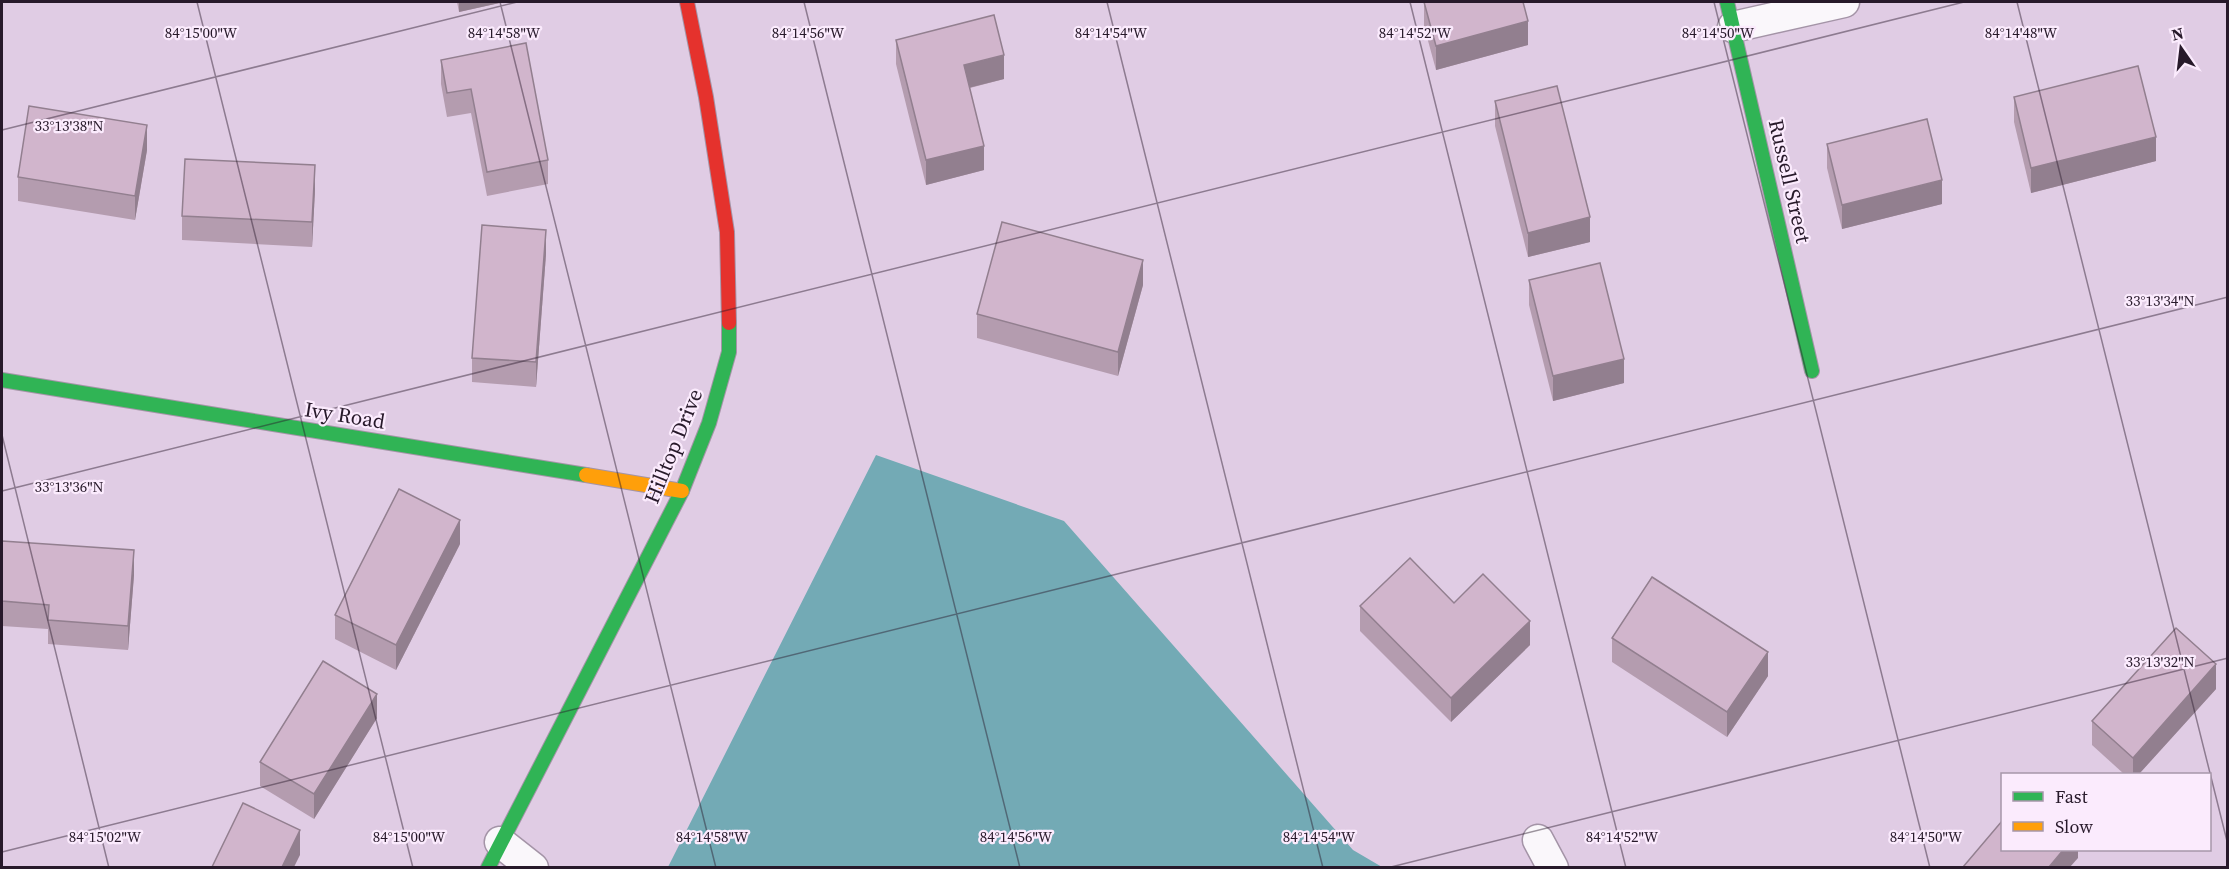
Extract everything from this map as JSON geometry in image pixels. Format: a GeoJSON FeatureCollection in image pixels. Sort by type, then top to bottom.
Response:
{"type":"FeatureCollection","features":[{"type":"Feature","properties":{"kind":"street","name":"Hilltop Drive"},"geometry":{"type":"LineString","coordinates":[[494,855],[681,491],[710,423],[729,352],[727,232],[706,98],[687,2]]}},
{"type":"Feature","properties":{"kind":"street"},"geometry":{"type":"LineString","coordinates":[[1730,14],[1844,2]]}},
{"type":"Feature","properties":{"kind":"street","name":"Russell Street"},"geometry":{"type":"LineString","coordinates":[[1730,14],[1812,371]]}},
{"type":"Feature","properties":{"kind":"street","name":"Ivy Road"},"geometry":{"type":"LineString","coordinates":[[2,380],[681,491]]}},
{"type":"Feature","properties":{"kind":"street"},"geometry":{"type":"LineString","coordinates":[[1538,840],[1553,867]]}},
{"type":"Feature","properties":{"kind":"street"},"geometry":{"type":"LineString","coordinates":[[494,855],[533,867]]}},
{"type":"Feature","properties":{"kind":"shaded area"},"geometry":{"type":"Polygon","coordinates":[[[876,455],[1064,521],[1353,850],[1382,867],[668,867],[876,455]]]}},
{"type":"Feature","properties":{"kind":"building"},"geometry":{"type":"Polygon","coordinates":[[[1424,2],[1523,2],[1528,21],[1436,46],[1424,2]]]}},
{"type":"Feature","properties":{"kind":"building"},"geometry":{"type":"Polygon","coordinates":[[[994,15],[1004,55],[964,65],[984,146],[926,160],[896,40],[994,15]]]}},
{"type":"Feature","properties":{"kind":"building"},"geometry":{"type":"Polygon","coordinates":[[[526,43],[548,160],[487,172],[471,89],[447,93],[441,60],[526,43]]]}},
{"type":"Feature","properties":{"kind":"building"},"geometry":{"type":"Polygon","coordinates":[[[2138,66],[2156,137],[2031,168],[2014,97],[2138,66]]]}},
{"type":"Feature","properties":{"kind":"building"},"geometry":{"type":"Polygon","coordinates":[[[1557,86],[1590,217],[1528,233],[1495,101],[1557,86]]]}},
{"type":"Feature","properties":{"kind":"building"},"geometry":{"type":"Polygon","coordinates":[[[29,106],[147,125],[135,196],[18,177],[29,106]]]}},
{"type":"Feature","properties":{"kind":"building"},"geometry":{"type":"Polygon","coordinates":[[[1927,119],[1942,180],[1842,205],[1827,144],[1927,119]]]}},
{"type":"Feature","properties":{"kind":"building"},"geometry":{"type":"Polygon","coordinates":[[[185,159],[315,165],[312,222],[182,216],[185,159]]]}},
{"type":"Feature","properties":{"kind":"building"},"geometry":{"type":"Polygon","coordinates":[[[1002,222],[1143,260],[1118,352],[977,314],[1002,222]]]}},
{"type":"Feature","properties":{"kind":"building"},"geometry":{"type":"Polygon","coordinates":[[[482,225],[546,230],[536,362],[472,358],[482,225]]]}},
{"type":"Feature","properties":{"kind":"building"},"geometry":{"type":"Polygon","coordinates":[[[1600,263],[1624,359],[1553,376],[1529,280],[1600,263]]]}},
{"type":"Feature","properties":{"kind":"building"},"geometry":{"type":"Polygon","coordinates":[[[399,489],[460,520],[396,645],[335,615],[399,489]]]}},
{"type":"Feature","properties":{"kind":"building"},"geometry":{"type":"Polygon","coordinates":[[[2,541],[134,550],[128,626],[48,620],[49,605],[2,601],[2,541]]]}},
{"type":"Feature","properties":{"kind":"building"},"geometry":{"type":"Polygon","coordinates":[[[1410,558],[1454,603],[1483,574],[1530,621],[1451,698],[1360,606],[1410,558]]]}},
{"type":"Feature","properties":{"kind":"building"},"geometry":{"type":"Polygon","coordinates":[[[1652,577],[1768,652],[1727,712],[1612,638],[1652,577]]]}},
{"type":"Feature","properties":{"kind":"building"},"geometry":{"type":"Polygon","coordinates":[[[2176,628],[2216,664],[2133,758],[2092,721],[2176,628]]]}},
{"type":"Feature","properties":{"kind":"building"},"geometry":{"type":"Polygon","coordinates":[[[323,661],[377,694],[314,794],[260,762],[323,661]]]}},
{"type":"Feature","properties":{"kind":"building"},"geometry":{"type":"Polygon","coordinates":[[[243,803],[300,830],[282,867],[212,867],[243,803]]]}},
{"type":"Feature","properties":{"kind":"building"},"geometry":{"type":"Polygon","coordinates":[[[2001,822],[2001,851],[2062,851],[2049,867],[1963,867],[2001,822]]]}},
{"type":"Feature","properties":{"kind":"traffic: fast"},"geometry":{"type":"LineString","coordinates":[[1727,2],[1812,371]]}},
{"type":"Feature","properties":{"kind":"traffic: fast"},"geometry":{"type":"LineString","coordinates":[[488,868],[682,491],[709,423],[729,352],[729,323]]}},
{"type":"Feature","properties":{"kind":"traffic: fast"},"geometry":{"type":"LineString","coordinates":[[2,380],[586,475]]}},
{"type":"Feature","properties":{"kind":"traffic: slow"},"geometry":{"type":"LineString","coordinates":[[586,475],[682,491]]}},
{"type":"Feature","properties":{"kind":"traffic: jam"},"geometry":{"type":"LineString","coordinates":[[687,2],[706,97],[727,232],[729,323]]}}]}
